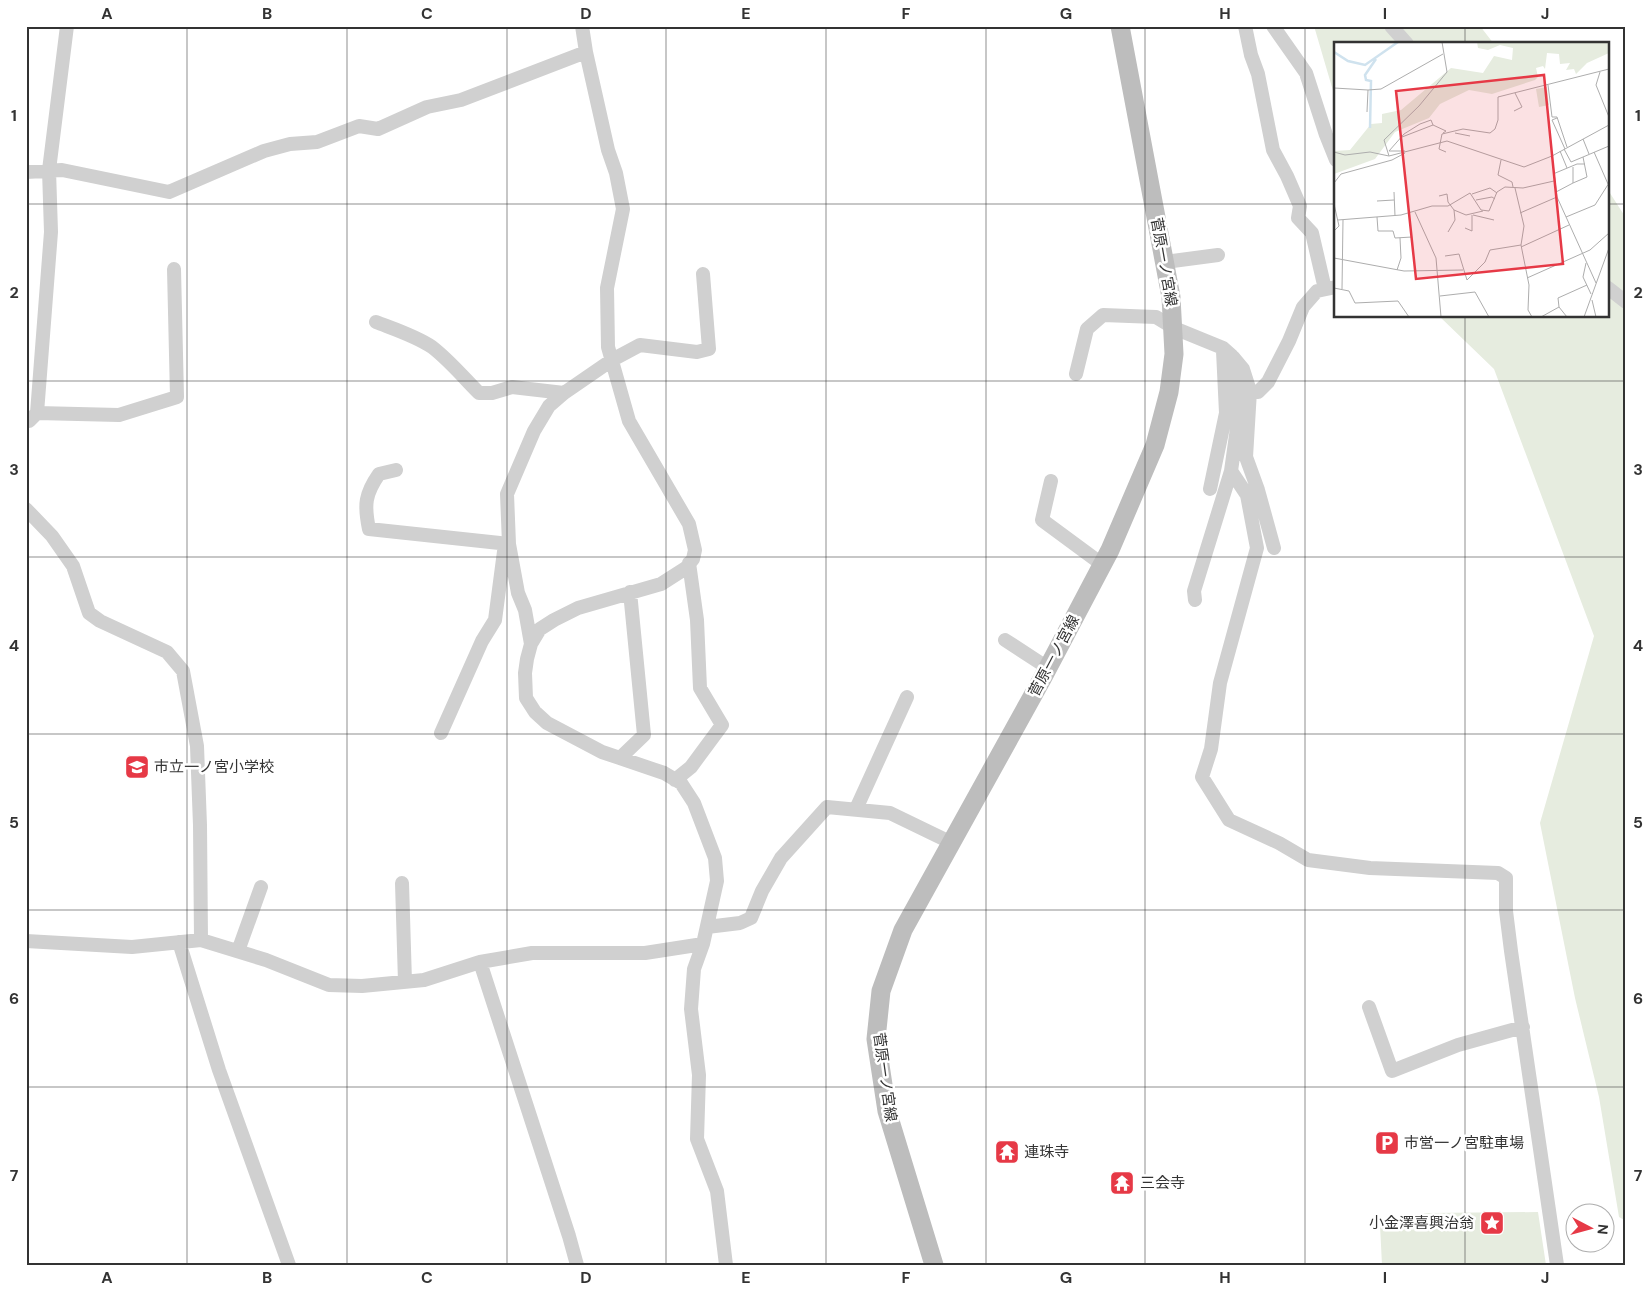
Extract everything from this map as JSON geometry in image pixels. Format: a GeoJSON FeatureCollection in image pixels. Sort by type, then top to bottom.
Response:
{"type":"FeatureCollection","features":[{"type":"Feature","properties":{"kind":"main road","name":"菅原一ノ宮線"},"geometry":{"type":"LineString","coordinates":[[934,1265],[886,1111],[876,1039],[881,991],[903,930],[952,844],[1103,565],[1155,445],[1169,392],[1174,354],[1171,296],[1120,26]]}},
{"type":"Feature","properties":{"kind":"street"},"geometry":{"type":"LineString","coordinates":[[67,26],[49,170],[51,232],[32,417],[119,415],[177,396],[174,269]]}},
{"type":"Feature","properties":{"kind":"street"},"geometry":{"type":"LineString","coordinates":[[582,26],[586,52],[623,209],[607,288],[608,346],[629,421],[689,524],[695,550],[693,559],[686,568],[661,584],[578,608],[540,629],[531,644],[525,673],[526,698],[535,712],[547,724],[602,752],[664,773],[681,783],[694,802],[715,858],[717,881],[708,927],[694,969],[691,1009],[699,1075],[697,1139],[717,1191],[726,1265]]}},
{"type":"Feature","properties":{"kind":"street"},"geometry":{"type":"LineString","coordinates":[[1245,26],[1251,55],[1258,74],[1273,150],[1300,206],[1298,218],[1312,233],[1330,288],[1317,291],[1303,307],[1289,342],[1268,382],[1258,392],[1250,391]]}},
{"type":"Feature","properties":{"kind":"street"},"geometry":{"type":"LineString","coordinates":[[1273,26],[1306,73],[1334,155]]}},
{"type":"Feature","properties":{"kind":"street"},"geometry":{"type":"LineString","coordinates":[[1391,26],[1405,42]]}},
{"type":"Feature","properties":{"kind":"street"},"geometry":{"type":"LineString","coordinates":[[26,172],[62,170],[169,192],[264,151],[290,144],[318,142],[359,126],[378,129],[427,108],[461,100],[586,52]]}},
{"type":"Feature","properties":{"kind":"street"},"geometry":{"type":"LineString","coordinates":[[1164,262],[1218,255]]}},
{"type":"Feature","properties":{"kind":"street"},"geometry":{"type":"LineString","coordinates":[[495,620],[507,544],[507,494],[534,431],[549,406],[564,393],[612,360],[640,345],[697,352],[709,349],[702,274]]}},
{"type":"Feature","properties":{"kind":"street"},"geometry":{"type":"LineString","coordinates":[[1610,290],[1626,302]]}},
{"type":"Feature","properties":{"kind":"street"},"geometry":{"type":"LineString","coordinates":[[1076,374],[1087,329],[1103,315],[1156,317],[1174,328],[1227,352],[1243,369],[1250,391],[1246,457],[1258,490],[1274,548]]}},
{"type":"Feature","properties":{"kind":"street"},"geometry":{"type":"LineString","coordinates":[[376,322],[431,346],[479,393],[492,393],[512,387],[564,393]]}},
{"type":"Feature","properties":{"kind":"street"},"geometry":{"type":"LineString","coordinates":[[1195,600],[1194,591],[1231,471],[1240,414],[1227,352]]}},
{"type":"Feature","properties":{"kind":"street"},"geometry":{"type":"LineString","coordinates":[[1210,489],[1226,413],[1227,352]]}},
{"type":"Feature","properties":{"kind":"street"},"geometry":{"type":"LineString","coordinates":[[396,470],[379,474],[368,489],[366,513],[369,529],[507,544]]}},
{"type":"Feature","properties":{"kind":"street"},"geometry":{"type":"LineString","coordinates":[[1231,471],[1247,495],[1258,548],[1220,683],[1211,749],[1202,777],[1229,820],[1279,843],[1308,860],[1370,868],[1498,872],[1506,878],[1506,911],[1556,1265]]}},
{"type":"Feature","properties":{"kind":"street"},"geometry":{"type":"LineString","coordinates":[[1051,481],[1042,520],[1103,565]]}},
{"type":"Feature","properties":{"kind":"street"},"geometry":{"type":"LineString","coordinates":[[26,509],[52,536],[73,566],[89,613],[100,621],[167,652],[183,671],[196,746],[200,825],[201,940]]}},
{"type":"Feature","properties":{"kind":"street"},"geometry":{"type":"LineString","coordinates":[[507,544],[517,588],[525,610],[531,644]]}},
{"type":"Feature","properties":{"kind":"street"},"geometry":{"type":"LineString","coordinates":[[675,780],[691,767],[722,725],[700,688],[697,620],[689,563]]}},
{"type":"Feature","properties":{"kind":"street"},"geometry":{"type":"LineString","coordinates":[[441,733],[482,641],[517,588]]}},
{"type":"Feature","properties":{"kind":"street"},"geometry":{"type":"LineString","coordinates":[[620,758],[644,734],[630,592]]}},
{"type":"Feature","properties":{"kind":"street"},"geometry":{"type":"LineString","coordinates":[[1005,640],[1048,668]]}},
{"type":"Feature","properties":{"kind":"street"},"geometry":{"type":"LineString","coordinates":[[856,809],[907,697]]}},
{"type":"Feature","properties":{"kind":"street"},"geometry":{"type":"LineString","coordinates":[[708,927],[740,923],[751,918],[762,891],[781,858],[826,806],[890,813],[952,844]]}},
{"type":"Feature","properties":{"kind":"street"},"geometry":{"type":"LineString","coordinates":[[402,883],[405,982]]}},
{"type":"Feature","properties":{"kind":"street"},"geometry":{"type":"LineString","coordinates":[[238,951],[261,887]]}},
{"type":"Feature","properties":{"kind":"street"},"geometry":{"type":"LineString","coordinates":[[26,941],[132,947],[201,940],[266,960],[329,985],[362,986],[424,980],[480,962],[532,953],[645,952],[703,944]]}},
{"type":"Feature","properties":{"kind":"street"},"geometry":{"type":"LineString","coordinates":[[179,942],[220,1070],[290,1265]]}},
{"type":"Feature","properties":{"kind":"street"},"geometry":{"type":"LineString","coordinates":[[480,962],[577,1265]]}},
{"type":"Feature","properties":{"kind":"street"},"geometry":{"type":"LineString","coordinates":[[1369,1007],[1392,1071],[1458,1045],[1523,1027]]}},
{"type":"Feature","properties":{"kind":"shaded area"},"geometry":{"type":"Polygon","coordinates":[[[1314,26],[1480,26],[1492,42],[1334,42],[1334,94],[1314,26]]]}},
{"type":"Feature","properties":{"kind":"shaded area"},"geometry":{"type":"Polygon","coordinates":[[[1610,193],[1626,218],[1626,1221],[1619,1217],[1599,1097],[1575,998],[1540,823],[1594,636],[1494,369],[1441,318],[1610,318],[1610,193]]]}},
{"type":"Feature","properties":{"kind":"shaded area"},"geometry":{"type":"Polygon","coordinates":[[[1538,1212],[1546,1265],[1382,1265],[1380,1225],[1383,1222],[1427,1213],[1538,1212]]]}},
{"type":"Feature","properties":{"kind":"place","name":"市立一ノ宮小学校"},"geometry":{"type":"Point","coordinates":[137,767]}},
{"type":"Feature","properties":{"kind":"place","name":"市営一ノ宮駐車場"},"geometry":{"type":"Point","coordinates":[1387,1143]}},
{"type":"Feature","properties":{"kind":"place","name":"連珠寺"},"geometry":{"type":"Point","coordinates":[1007,1152]}},
{"type":"Feature","properties":{"kind":"place","name":"三会寺"},"geometry":{"type":"Point","coordinates":[1122,1183]}},
{"type":"Feature","properties":{"kind":"place","name":"小金澤喜興治翁"},"geometry":{"type":"Point","coordinates":[1492,1223]}}]}
